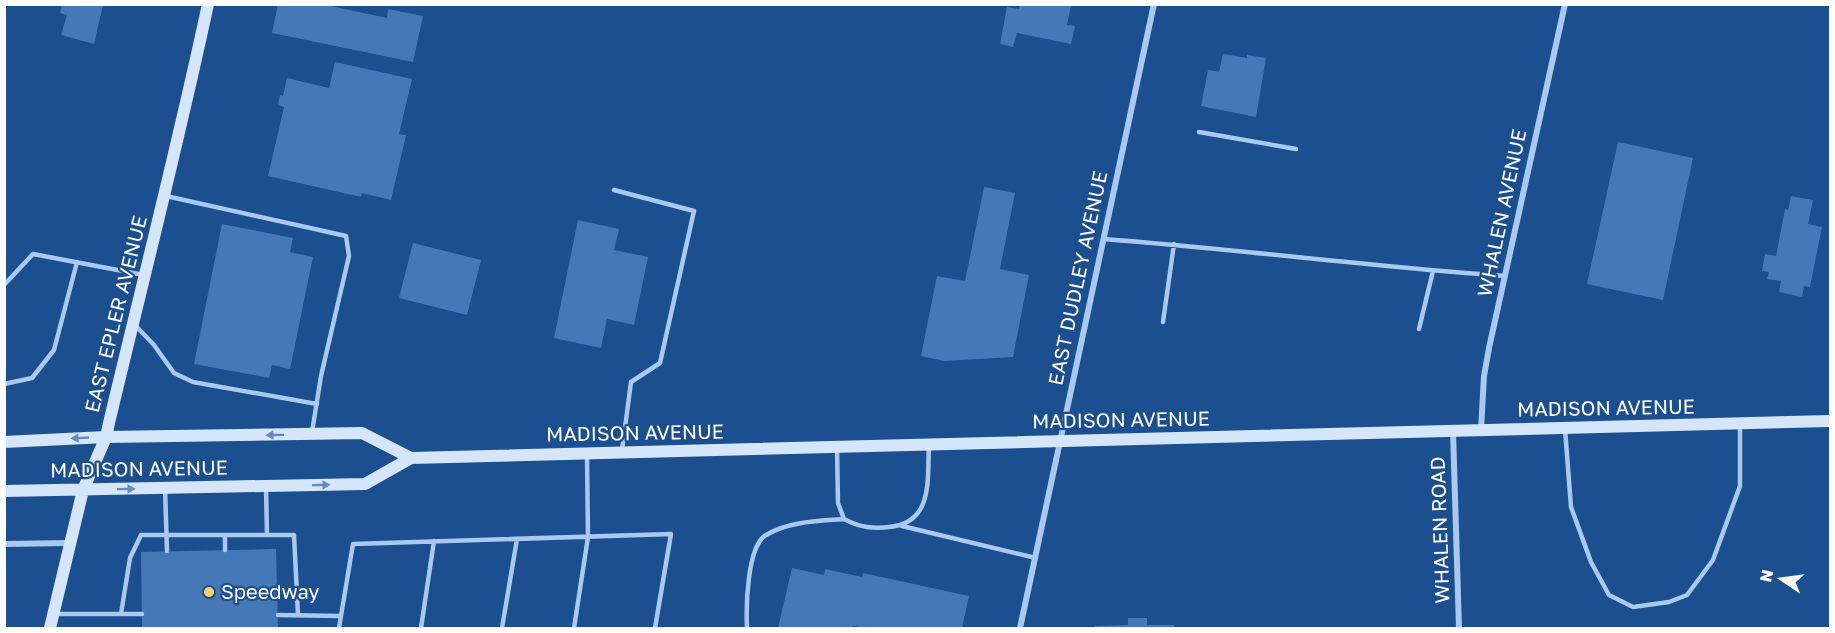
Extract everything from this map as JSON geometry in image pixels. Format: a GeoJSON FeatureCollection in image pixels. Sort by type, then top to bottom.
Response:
{"type":"FeatureCollection","features":[{"type":"Feature","properties":{"kind":"main road","name":"EAST EPLER AVENUE"},"geometry":{"type":"LineString","coordinates":[[50,628],[83,490],[106,437],[165,196],[208,4]]}},
{"type":"Feature","properties":{"kind":"main road","name":"MADISON AVENUE"},"geometry":{"type":"LineString","coordinates":[[4,491],[365,484],[411,458],[1830,421]]}},
{"type":"Feature","properties":{"kind":"main road","name":"MADISON AVENUE"},"geometry":{"type":"LineString","coordinates":[[4,442],[106,437],[362,433],[411,458]]}},
{"type":"Feature","properties":{"kind":"street","name":"EAST DUDLEY AVENUE"},"geometry":{"type":"LineString","coordinates":[[1020,628],[1154,4]]}},
{"type":"Feature","properties":{"kind":"street","name":"WHALEN AVENUE"},"geometry":{"type":"LineString","coordinates":[[1480,430],[1486,362],[1565,4]]}},
{"type":"Feature","properties":{"kind":"street","name":"WHALEN ROAD"},"geometry":{"type":"LineString","coordinates":[[1453,431],[1460,628]]}},
{"type":"Feature","properties":{"kind":"street"},"geometry":{"type":"LineString","coordinates":[[4,544],[70,543]]}},
{"type":"Feature","properties":{"kind":"lane"},"geometry":{"type":"LineString","coordinates":[[1199,132],[1296,149]]}},
{"type":"Feature","properties":{"kind":"lane"},"geometry":{"type":"LineString","coordinates":[[614,190],[694,212],[660,363],[631,382],[622,453]]}},
{"type":"Feature","properties":{"kind":"lane"},"geometry":{"type":"LineString","coordinates":[[165,196],[346,236],[349,256],[312,435]]}},
{"type":"Feature","properties":{"kind":"lane"},"geometry":{"type":"LineString","coordinates":[[1103,239],[1174,244],[1433,272],[1505,276]]}},
{"type":"Feature","properties":{"kind":"lane"},"geometry":{"type":"LineString","coordinates":[[1163,322],[1174,244]]}},
{"type":"Feature","properties":{"kind":"lane"},"geometry":{"type":"LineString","coordinates":[[4,285],[33,254],[144,275]]}},
{"type":"Feature","properties":{"kind":"lane"},"geometry":{"type":"LineString","coordinates":[[4,384],[32,378],[54,350],[77,262]]}},
{"type":"Feature","properties":{"kind":"lane"},"geometry":{"type":"LineString","coordinates":[[1419,329],[1433,272]]}},
{"type":"Feature","properties":{"kind":"lane"},"geometry":{"type":"LineString","coordinates":[[134,323],[154,345],[174,373],[193,382],[317,404]]}},
{"type":"Feature","properties":{"kind":"lane"},"geometry":{"type":"LineString","coordinates":[[1565,428],[1571,507],[1592,561],[1609,595],[1633,607],[1669,602],[1687,595],[1713,560],[1740,486],[1740,424]]}},
{"type":"Feature","properties":{"kind":"lane"},"geometry":{"type":"LineString","coordinates":[[902,526],[918,515],[926,496],[929,445]]}},
{"type":"Feature","properties":{"kind":"lane"},"geometry":{"type":"LineString","coordinates":[[837,447],[838,503],[844,519]]}},
{"type":"Feature","properties":{"kind":"lane"},"geometry":{"type":"LineString","coordinates":[[574,628],[588,537],[587,454]]}},
{"type":"Feature","properties":{"kind":"lane"},"geometry":{"type":"LineString","coordinates":[[266,486],[267,535]]}},
{"type":"Feature","properties":{"kind":"lane"},"geometry":{"type":"LineString","coordinates":[[165,488],[167,551]]}},
{"type":"Feature","properties":{"kind":"lane"},"geometry":{"type":"LineString","coordinates":[[747,628],[753,551],[764,536],[805,522],[844,519],[858,526],[880,528],[902,526],[1035,558]]}},
{"type":"Feature","properties":{"kind":"lane"},"geometry":{"type":"LineString","coordinates":[[339,628],[353,544],[671,534],[655,628]]}},
{"type":"Feature","properties":{"kind":"lane"},"geometry":{"type":"LineString","coordinates":[[225,535],[225,550]]}},
{"type":"Feature","properties":{"kind":"lane"},"geometry":{"type":"LineString","coordinates":[[121,614],[130,558],[141,536],[294,535],[297,615]]}},
{"type":"Feature","properties":{"kind":"lane"},"geometry":{"type":"LineString","coordinates":[[502,628],[517,539]]}},
{"type":"Feature","properties":{"kind":"lane"},"geometry":{"type":"LineString","coordinates":[[421,628],[434,541]]}},
{"type":"Feature","properties":{"kind":"lane"},"geometry":{"type":"LineString","coordinates":[[53,614],[142,614]]}},
{"type":"Feature","properties":{"kind":"lane"},"geometry":{"type":"LineString","coordinates":[[278,615],[341,616]]}},
{"type":"Feature","properties":{"kind":"building"},"geometry":{"type":"Polygon","coordinates":[[[278,4],[321,4],[387,18],[388,9],[423,16],[413,62],[272,33],[278,4]]]}},
{"type":"Feature","properties":{"kind":"building"},"geometry":{"type":"Polygon","coordinates":[[[1020,4],[1071,6],[1067,25],[1075,26],[1071,44],[1017,33],[1013,47],[1000,44],[1007,7],[1019,9],[1020,4]]]}},
{"type":"Feature","properties":{"kind":"building"},"geometry":{"type":"Polygon","coordinates":[[[62,5],[103,5],[94,44],[61,35],[67,15],[60,13],[62,5]]]}},
{"type":"Feature","properties":{"kind":"building"},"geometry":{"type":"Polygon","coordinates":[[[1223,54],[1266,58],[1256,117],[1201,106],[1208,70],[1219,72],[1223,54]]]}},
{"type":"Feature","properties":{"kind":"building"},"geometry":{"type":"Polygon","coordinates":[[[335,62],[412,79],[399,134],[406,135],[391,200],[362,193],[361,197],[268,176],[284,107],[278,105],[280,95],[283,96],[287,78],[329,88],[335,62]]]}},
{"type":"Feature","properties":{"kind":"building"},"geometry":{"type":"Polygon","coordinates":[[[1618,142],[1693,158],[1663,300],[1587,284],[1618,142]]]}},
{"type":"Feature","properties":{"kind":"building"},"geometry":{"type":"Polygon","coordinates":[[[984,187],[1015,193],[1000,269],[1029,275],[1013,357],[944,361],[921,356],[937,276],[965,281],[984,187]]]}},
{"type":"Feature","properties":{"kind":"building"},"geometry":{"type":"Polygon","coordinates":[[[1791,196],[1813,200],[1808,224],[1822,227],[1810,287],[1804,286],[1802,297],[1779,292],[1781,281],[1767,279],[1769,272],[1762,271],[1765,254],[1776,256],[1785,209],[1788,210],[1791,196]]]}},
{"type":"Feature","properties":{"kind":"building"},"geometry":{"type":"Polygon","coordinates":[[[578,220],[619,229],[614,250],[648,257],[634,325],[607,319],[601,348],[554,338],[578,220]]]}},
{"type":"Feature","properties":{"kind":"building"},"geometry":{"type":"Polygon","coordinates":[[[222,224],[293,238],[290,252],[313,257],[290,369],[272,365],[269,378],[194,364],[222,224]]]}},
{"type":"Feature","properties":{"kind":"building"},"geometry":{"type":"Polygon","coordinates":[[[413,243],[481,260],[467,315],[399,298],[413,243]]]}},
{"type":"Feature","properties":{"kind":"building"},"geometry":{"type":"Polygon","coordinates":[[[276,549],[278,628],[142,628],[141,552],[276,549]]]}},
{"type":"Feature","properties":{"kind":"building"},"geometry":{"type":"Polygon","coordinates":[[[792,568],[824,575],[825,569],[862,577],[863,573],[969,596],[962,628],[853,626],[852,628],[778,628],[792,568]]]}},
{"type":"Feature","properties":{"kind":"building"},"geometry":{"type":"Polygon","coordinates":[[[1128,618],[1147,618],[1147,625],[1174,625],[1174,628],[1095,628],[1095,626],[1128,625],[1128,618]]]}},
{"type":"Feature","properties":{"kind":"place","name":"Speedway"},"geometry":{"type":"Point","coordinates":[209,592]}}]}
